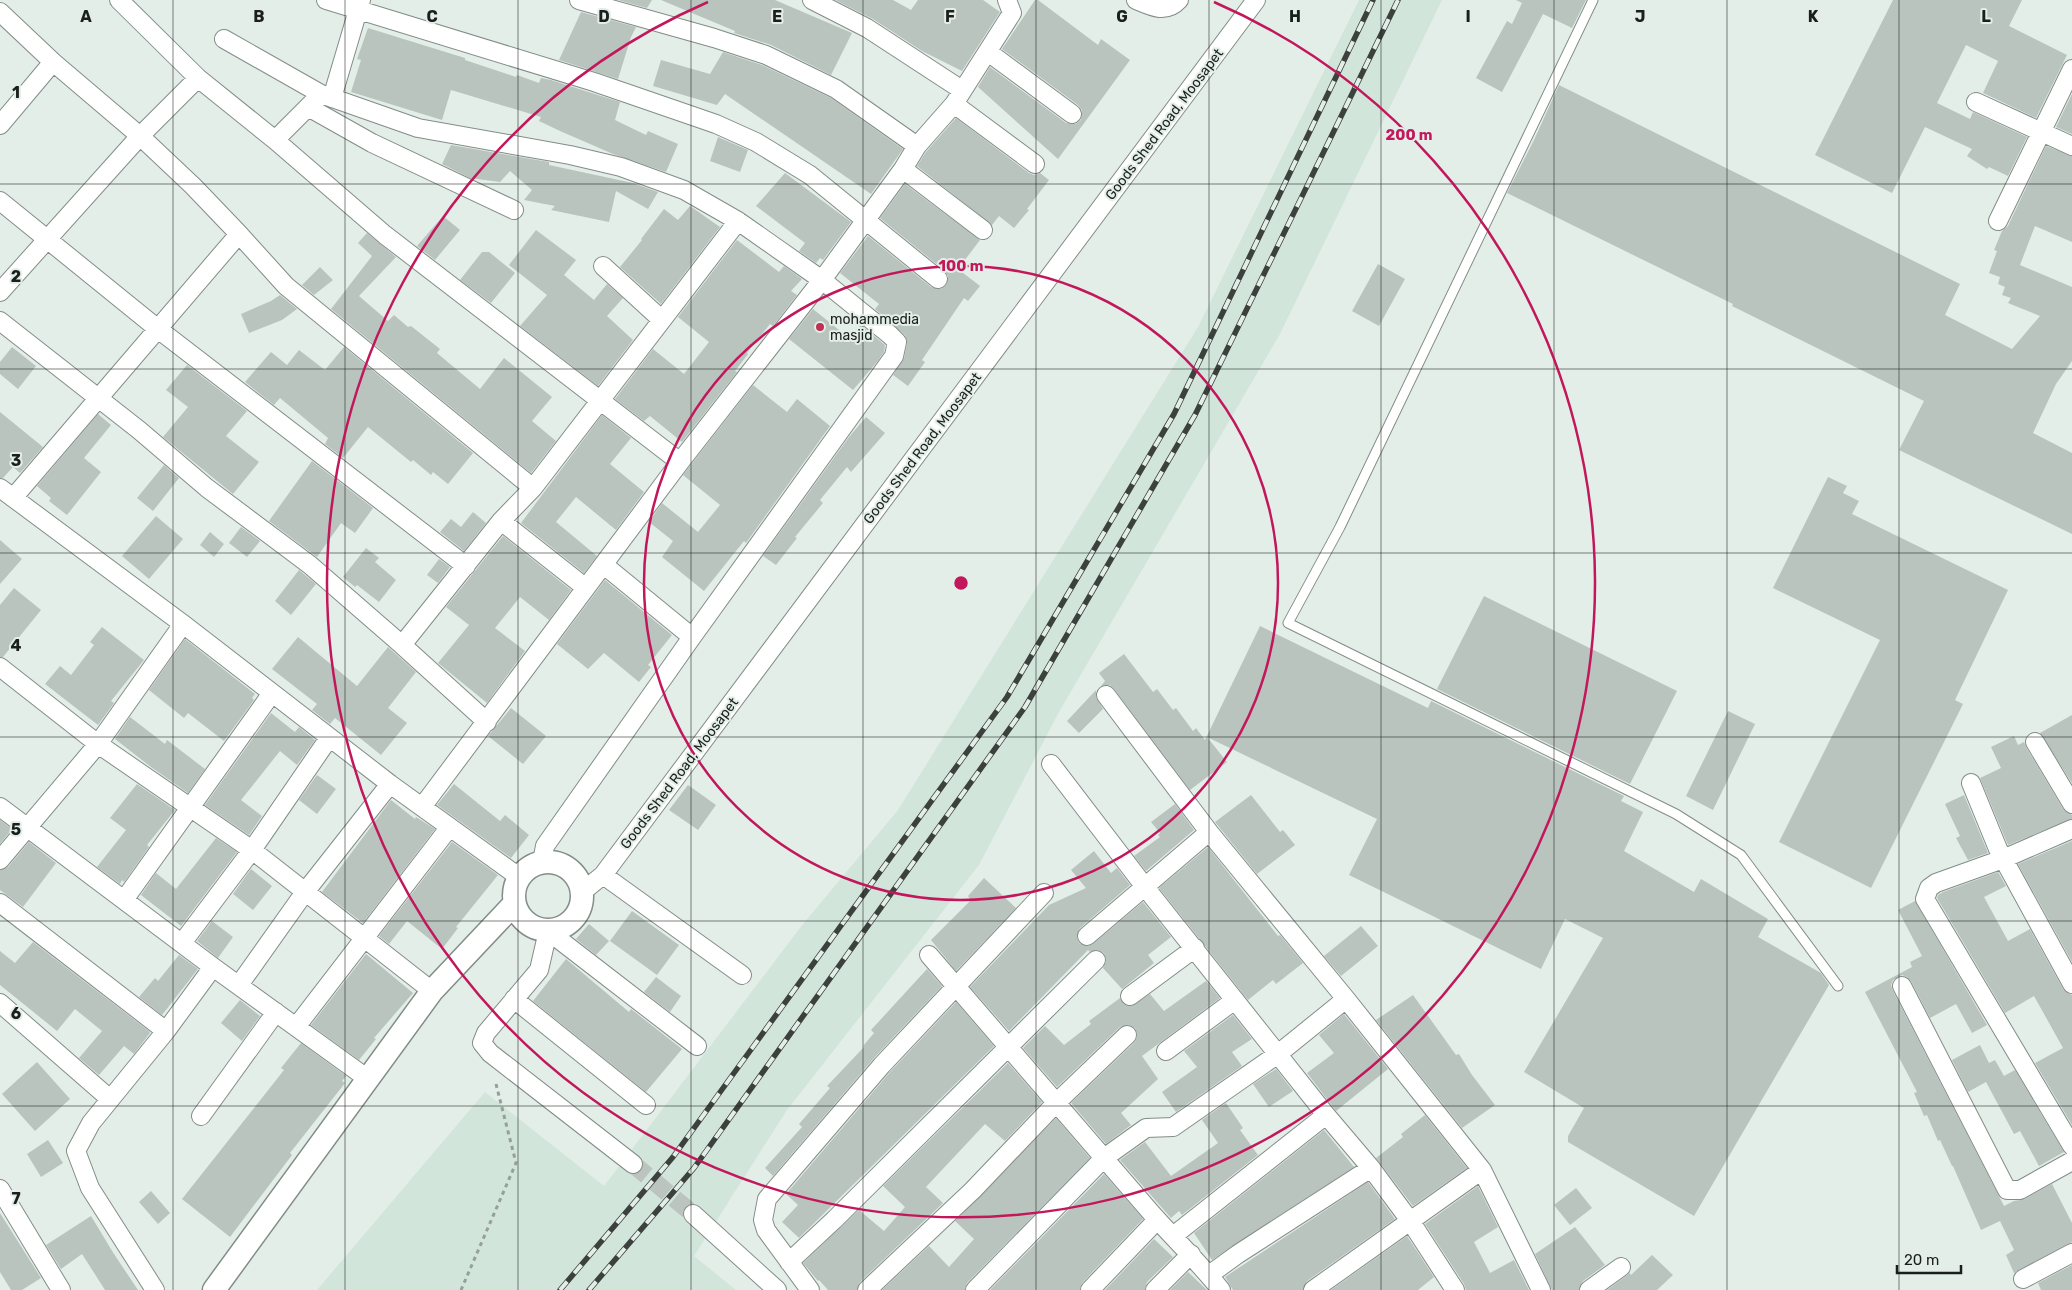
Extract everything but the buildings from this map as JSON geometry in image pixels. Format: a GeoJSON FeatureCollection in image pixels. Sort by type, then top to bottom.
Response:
{"type":"FeatureCollection","features":[{"type":"Feature","properties":{"kind":"street"},"geometry":{"type":"LineString","coordinates":[[120,0],[198,78],[276,140],[385,235],[680,462]]}},
{"type":"Feature","properties":{"kind":"street"},"geometry":{"type":"LineString","coordinates":[[326,0],[359,5],[414,28],[594,82],[716,124],[756,142],[810,175],[938,279]]}},
{"type":"Feature","properties":{"kind":"street"},"geometry":{"type":"LineString","coordinates":[[579,0],[714,38],[766,55],[836,89],[917,146]]}},
{"type":"Feature","properties":{"kind":"street"},"geometry":{"type":"LineString","coordinates":[[812,0],[867,28],[958,97],[1035,164]]}},
{"type":"Feature","properties":{"kind":"street"},"geometry":{"type":"LineString","coordinates":[[422,807],[680,462],[822,280],[903,169],[917,146],[958,97],[1012,13],[1007,0]]}},
{"type":"Feature","properties":{"kind":"street"},"geometry":{"type":"LineString","coordinates":[[1136,0],[1155,8],[1165,9],[1172,7],[1179,0]]}},
{"type":"Feature","properties":{"kind":"street","name":"Goods Shed Road, Moosapet"},"geometry":{"type":"LineString","coordinates":[[582,892],[603,875],[1256,0]]}},
{"type":"Feature","properties":{"kind":"street"},"geometry":{"type":"LineString","coordinates":[[276,140],[308,107],[326,96],[359,5]]}},
{"type":"Feature","properties":{"kind":"street"},"geometry":{"type":"LineString","coordinates":[[0,12],[53,62],[140,136],[239,234],[286,286],[533,488]]}},
{"type":"Feature","properties":{"kind":"street"},"geometry":{"type":"LineString","coordinates":[[224,39],[326,96],[418,128],[621,167],[684,190],[738,221],[822,280],[890,335],[896,342],[894,356],[544,846],[542,862]]}},
{"type":"Feature","properties":{"kind":"street"},"geometry":{"type":"LineString","coordinates":[[988,52],[1072,114]]}},
{"type":"Feature","properties":{"kind":"street"},"geometry":{"type":"LineString","coordinates":[[0,125],[53,62]]}},
{"type":"Feature","properties":{"kind":"street"},"geometry":{"type":"LineString","coordinates":[[1998,221],[2072,69]]}},
{"type":"Feature","properties":{"kind":"street"},"geometry":{"type":"LineString","coordinates":[[0,292],[140,136],[198,78]]}},
{"type":"Feature","properties":{"kind":"street"},"geometry":{"type":"LineString","coordinates":[[1976,102],[2072,146]]}},
{"type":"Feature","properties":{"kind":"street"},"geometry":{"type":"LineString","coordinates":[[308,107],[372,143],[514,210]]}},
{"type":"Feature","properties":{"kind":"street"},"geometry":{"type":"LineString","coordinates":[[903,169],[983,230]]}},
{"type":"Feature","properties":{"kind":"street"},"geometry":{"type":"LineString","coordinates":[[0,201],[158,329],[466,566]]}},
{"type":"Feature","properties":{"kind":"street"},"geometry":{"type":"LineString","coordinates":[[402,646],[501,521],[533,488],[738,221]]}},
{"type":"Feature","properties":{"kind":"street"},"geometry":{"type":"LineString","coordinates":[[239,234],[99,398],[6,493],[183,624],[390,784],[519,877]]}},
{"type":"Feature","properties":{"kind":"street"},"geometry":{"type":"LineString","coordinates":[[603,266],[662,320]]}},
{"type":"Feature","properties":{"kind":"street"},"geometry":{"type":"LineString","coordinates":[[0,321],[139,430],[207,488],[310,565],[487,722]]}},
{"type":"Feature","properties":{"kind":"street"},"geometry":{"type":"LineString","coordinates":[[501,521],[586,588]]}},
{"type":"Feature","properties":{"kind":"street"},"geometry":{"type":"LineString","coordinates":[[604,564],[692,637]]}},
{"type":"Feature","properties":{"kind":"street"},"geometry":{"type":"LineString","coordinates":[[0,860],[98,744],[183,624]]}},
{"type":"Feature","properties":{"kind":"street"},"geometry":{"type":"LineString","coordinates":[[0,667],[98,744],[252,850],[432,990]]}},
{"type":"Feature","properties":{"kind":"street"},"geometry":{"type":"LineString","coordinates":[[124,900],[272,693]]}},
{"type":"Feature","properties":{"kind":"street"},"geometry":{"type":"LineString","coordinates":[[1106,695],[1209,832],[1346,999],[1482,1170],[1541,1290]]}},
{"type":"Feature","properties":{"kind":"street"},"geometry":{"type":"LineString","coordinates":[[182,944],[252,850],[329,738]]}},
{"type":"Feature","properties":{"kind":"street"},"geometry":{"type":"LineString","coordinates":[[2035,742],[2072,804]]}},
{"type":"Feature","properties":{"kind":"street"},"geometry":{"type":"LineString","coordinates":[[1051,764],[1145,887],[1326,1115],[1371,1168],[1411,1222],[1455,1290]]}},
{"type":"Feature","properties":{"kind":"street"},"geometry":{"type":"LineString","coordinates":[[1971,783],[2003,859],[2072,984]]}},
{"type":"Feature","properties":{"kind":"street"},"geometry":{"type":"LineString","coordinates":[[239,985],[306,892],[390,784]]}},
{"type":"Feature","properties":{"kind":"street"},"geometry":{"type":"LineString","coordinates":[[0,807],[213,967],[368,1079]]}},
{"type":"Feature","properties":{"kind":"street"},"geometry":{"type":"LineString","coordinates":[[296,1027],[449,828]]}},
{"type":"Feature","properties":{"kind":"street"},"geometry":{"type":"LineString","coordinates":[[2072,829],[2003,859],[1936,883],[1929,888],[1925,899],[2072,1146]]}},
{"type":"Feature","properties":{"kind":"street"},"geometry":{"type":"LineString","coordinates":[[1086,936],[1209,832]]}},
{"type":"Feature","properties":{"kind":"street"},"geometry":{"type":"LineString","coordinates":[[542,862],[564,865],[573,871],[579,881],[582,892],[580,909],[570,923],[560,929],[548,931],[537,929],[526,923],[518,915],[514,904],[514,893],[519,877],[531,866],[542,862]]}},
{"type":"Feature","properties":{"kind":"street"},"geometry":{"type":"LineString","coordinates":[[603,875],[742,975]]}},
{"type":"Feature","properties":{"kind":"street"},"geometry":{"type":"LineString","coordinates":[[810,1290],[766,1230],[763,1220],[767,1199],[882,1065],[1044,893]]}},
{"type":"Feature","properties":{"kind":"street"},"geometry":{"type":"LineString","coordinates":[[0,903],[166,1032]]}},
{"type":"Feature","properties":{"kind":"street"},"geometry":{"type":"LineString","coordinates":[[214,1290],[432,990],[514,904]]}},
{"type":"Feature","properties":{"kind":"street"},"geometry":{"type":"LineString","coordinates":[[548,931],[539,970],[486,1033],[482,1043],[490,1053],[633,1164]]}},
{"type":"Feature","properties":{"kind":"street"},"geometry":{"type":"LineString","coordinates":[[548,931],[697,1046]]}},
{"type":"Feature","properties":{"kind":"street"},"geometry":{"type":"LineString","coordinates":[[1130,996],[1195,948]]}},
{"type":"Feature","properties":{"kind":"street"},"geometry":{"type":"LineString","coordinates":[[929,955],[1157,1220],[1191,1254],[1221,1290]]}},
{"type":"Feature","properties":{"kind":"street"},"geometry":{"type":"LineString","coordinates":[[789,1262],[834,1220],[1007,1046],[1096,960]]}},
{"type":"Feature","properties":{"kind":"street"},"geometry":{"type":"LineString","coordinates":[[154,1290],[90,1188],[76,1151],[91,1123],[166,1032],[213,967]]}},
{"type":"Feature","properties":{"kind":"street"},"geometry":{"type":"LineString","coordinates":[[1902,986],[2007,1190],[2020,1190],[2072,1161]]}},
{"type":"Feature","properties":{"kind":"street"},"geometry":{"type":"LineString","coordinates":[[975,1290],[1104,1158],[1146,1128],[1173,1127],[1278,1054],[1346,999]]}},
{"type":"Feature","properties":{"kind":"street"},"geometry":{"type":"LineString","coordinates":[[514,1000],[646,1105]]}},
{"type":"Feature","properties":{"kind":"street"},"geometry":{"type":"LineString","coordinates":[[1166,1051],[1235,1000]]}},
{"type":"Feature","properties":{"kind":"street"},"geometry":{"type":"LineString","coordinates":[[1,1005],[110,1100]]}},
{"type":"Feature","properties":{"kind":"street"},"geometry":{"type":"LineString","coordinates":[[200,1116],[276,1012]]}},
{"type":"Feature","properties":{"kind":"street"},"geometry":{"type":"LineString","coordinates":[[867,1290],[973,1190],[1056,1104],[1127,1035]]}},
{"type":"Feature","properties":{"kind":"street"},"geometry":{"type":"LineString","coordinates":[[1174,1236],[1326,1115]]}},
{"type":"Feature","properties":{"kind":"street"},"geometry":{"type":"LineString","coordinates":[[1209,1275],[1238,1254],[1371,1168]]}},
{"type":"Feature","properties":{"kind":"street"},"geometry":{"type":"LineString","coordinates":[[1312,1290],[1411,1222],[1482,1170]]}},
{"type":"Feature","properties":{"kind":"street"},"geometry":{"type":"LineString","coordinates":[[0,1189],[61,1290]]}},
{"type":"Feature","properties":{"kind":"street"},"geometry":{"type":"LineString","coordinates":[[693,1214],[777,1290]]}},
{"type":"Feature","properties":{"kind":"street"},"geometry":{"type":"LineString","coordinates":[[1090,1290],[1157,1220]]}},
{"type":"Feature","properties":{"kind":"street"},"geometry":{"type":"LineString","coordinates":[[2023,1279],[2072,1253]]}},
{"type":"Feature","properties":{"kind":"street"},"geometry":{"type":"LineString","coordinates":[[1155,1290],[1191,1254]]}},
{"type":"Feature","properties":{"kind":"street"},"geometry":{"type":"LineString","coordinates":[[1589,1290],[1621,1268]]}},
{"type":"Feature","properties":{"kind":"lane"},"geometry":{"type":"LineString","coordinates":[[1592,0],[1340,527],[1288,624],[1676,814],[1742,855],[1838,986]]}},
{"type":"Feature","properties":{"kind":"path"},"geometry":{"type":"LineString","coordinates":[[461,1290],[516,1163],[496,1084]]}},
{"type":"Feature","properties":{"kind":"shaded area"},"geometry":{"type":"Polygon","coordinates":[[[1359,0],[1442,0],[1280,334],[1059,712],[979,865],[787,1110],[694,1256],[736,1290],[317,1290],[485,1092],[604,1186],[803,924],[898,810],[1198,327],[1359,0]]]}},
{"type":"Feature","properties":{"kind":"tunnel"},"geometry":{"type":"LineString","coordinates":[[633,1164],[693,1214]]}},
{"type":"Feature","properties":{"kind":"railway"},"geometry":{"type":"LineString","coordinates":[[560,1290],[673,1157],[1007,697],[1174,414],[1373,0]]}},
{"type":"Feature","properties":{"kind":"railway"},"geometry":{"type":"LineString","coordinates":[[589,1290],[694,1168],[1025,707],[1195,415],[1398,0]]}},
{"type":"Feature","properties":{"kind":"place","name":"mohammedia masjid"},"geometry":{"type":"Point","coordinates":[820,327]}}]}
